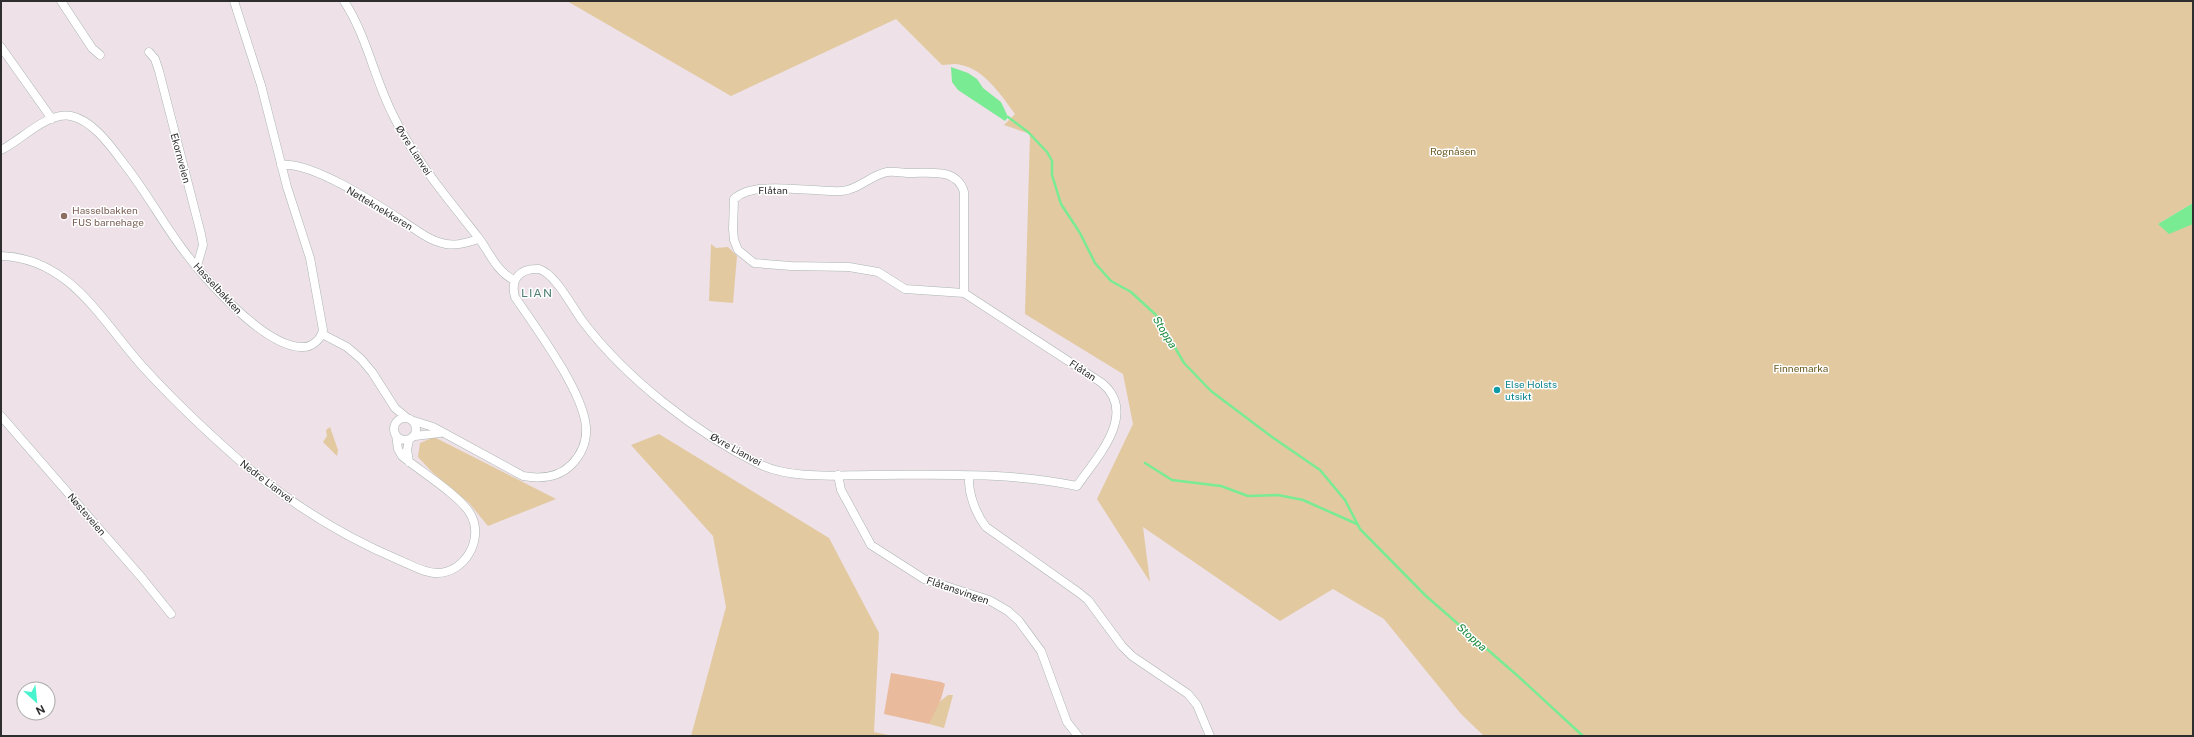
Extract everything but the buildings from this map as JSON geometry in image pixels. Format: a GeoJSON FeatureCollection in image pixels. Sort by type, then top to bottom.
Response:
{"type":"FeatureCollection","features":[{"type":"Feature","properties":{"kind":"street"},"geometry":{"type":"LineString","coordinates":[[61,1],[92,48],[100,55]]}},
{"type":"Feature","properties":{"kind":"street"},"geometry":{"type":"LineString","coordinates":[[234,1],[261,85],[281,165],[312,267],[322,323],[322,334],[346,347],[364,362],[394,408],[410,420],[417,428],[408,450],[409,462]]}},
{"type":"Feature","properties":{"kind":"street","name":"Øvre Lianvei"},"geometry":{"type":"LineString","coordinates":[[344,1],[357,21],[366,51],[398,126],[436,184],[479,239],[501,273],[514,280],[519,274],[528,270],[539,269],[546,272],[556,283],[585,325],[613,356],[664,402],[733,450],[762,465],[777,470],[800,474],[1037,478],[1077,486]]}},
{"type":"Feature","properties":{"kind":"street"},"geometry":{"type":"LineString","coordinates":[[1,47],[52,119]]}},
{"type":"Feature","properties":{"kind":"street","name":"Ekornveien"},"geometry":{"type":"LineString","coordinates":[[149,52],[155,59],[159,71],[201,234],[203,245],[197,266]]}},
{"type":"Feature","properties":{"kind":"street","name":"Hasselbakken"},"geometry":{"type":"LineString","coordinates":[[1,150],[52,119],[66,116],[76,118],[96,132],[128,168],[181,247],[239,311],[279,342],[292,347],[305,348],[313,344],[322,334]]}},
{"type":"Feature","properties":{"kind":"street","name":"Nøtteknekkeren"},"geometry":{"type":"LineString","coordinates":[[281,165],[298,165],[318,172],[381,207],[434,240],[446,244],[460,244],[479,239]]}},
{"type":"Feature","properties":{"kind":"street","name":"Flåtan"},"geometry":{"type":"LineString","coordinates":[[964,293],[964,192],[960,183],[948,175],[934,172],[887,172],[843,191],[755,189],[739,194],[734,198],[732,229],[734,240],[738,250],[754,263],[791,266],[849,266],[878,272],[905,289],[964,293],[1102,383],[1114,397],[1117,412],[1112,433],[1077,486]]}},
{"type":"Feature","properties":{"kind":"street","name":"Nedre Lianvei"},"geometry":{"type":"LineString","coordinates":[[1,256],[29,260],[46,267],[68,280],[80,291],[143,367],[182,407],[242,462],[272,485],[319,518],[378,550],[426,571],[438,573],[448,571],[462,562],[470,552],[475,535],[473,518],[462,504],[409,462],[400,453],[396,435]]}},
{"type":"Feature","properties":{"kind":"street"},"geometry":{"type":"LineString","coordinates":[[395,425],[400,419],[426,424],[512,472],[533,478],[549,477],[561,472],[572,464],[581,453],[586,428],[580,405],[556,358],[515,297],[514,280]]}},
{"type":"Feature","properties":{"kind":"street"},"geometry":{"type":"LineString","coordinates":[[394,408],[396,435],[402,440],[432,433],[441,433]]}},
{"type":"Feature","properties":{"kind":"street","name":"Nøsteveien"},"geometry":{"type":"LineString","coordinates":[[1,416],[137,572],[171,614]]}},
{"type":"Feature","properties":{"kind":"street","name":"Flåtansvingen"},"geometry":{"type":"LineString","coordinates":[[838,474],[841,490],[871,545],[924,579],[985,598],[1008,611],[1019,621],[1033,637],[1041,651],[1067,722],[1078,736]]}},
{"type":"Feature","properties":{"kind":"street"},"geometry":{"type":"LineString","coordinates":[[970,476],[969,485],[974,504],[980,519],[986,527],[1088,600],[1122,646],[1132,656],[1188,694],[1194,700],[1210,736]]}},
{"type":"Feature","properties":{"kind":"green space","name":"Finnemarka"},"geometry":{"type":"Polygon","coordinates":[[[567,1],[2193,1],[2193,203],[2158,224],[2193,224],[2193,736],[1484,736],[1461,714],[1384,619],[1333,589],[1280,621],[1143,527],[1150,582],[1097,499],[1133,424],[1123,374],[1025,314],[1030,134],[1004,125],[1015,114],[992,84],[985,78],[977,72],[961,65],[942,65],[896,19],[731,96],[567,1]]]}},
{"type":"Feature","properties":{"kind":"green space"},"geometry":{"type":"Polygon","coordinates":[[[711,244],[716,248],[728,247],[737,256],[733,303],[709,301],[711,244]]]}},
{"type":"Feature","properties":{"kind":"green space"},"geometry":{"type":"Polygon","coordinates":[[[330,427],[338,450],[337,456],[323,442],[327,436],[326,430],[330,427]]]}},
{"type":"Feature","properties":{"kind":"green space"},"geometry":{"type":"Polygon","coordinates":[[[659,434],[829,538],[879,633],[874,732],[893,736],[691,736],[726,607],[713,536],[631,445],[659,434]]]}},
{"type":"Feature","properties":{"kind":"green space"},"geometry":{"type":"Polygon","coordinates":[[[434,437],[556,499],[488,526],[469,503],[433,473],[418,457],[420,443],[434,437]]]}},
{"type":"Feature","properties":{"kind":"green space"},"geometry":{"type":"Polygon","coordinates":[[[948,695],[953,695],[944,728],[929,724],[937,704],[948,695]]]}},
{"type":"Feature","properties":{"kind":"shaded area"},"geometry":{"type":"Polygon","coordinates":[[[951,67],[968,73],[977,79],[983,88],[1001,102],[1008,117],[1005,121],[958,90],[952,82],[951,67]]]}},
{"type":"Feature","properties":{"kind":"shaded area"},"geometry":{"type":"Polygon","coordinates":[[[2193,203],[2193,224],[2169,234],[2158,224],[2193,203]]]}},
{"type":"Feature","properties":{"kind":"shaded area"},"geometry":{"type":"Polygon","coordinates":[[[891,673],[945,684],[941,699],[929,724],[884,714],[891,673]]]}},
{"type":"Feature","properties":{"kind":"waterway","name":"Stoppa"},"geometry":{"type":"LineString","coordinates":[[1008,117],[1028,132],[1047,152],[1052,161],[1052,175],[1061,204],[1080,233],[1095,263],[1111,281],[1131,292],[1156,315],[1184,363],[1211,391],[1272,437],[1320,470],[1345,500],[1360,529],[1426,596],[1519,677],[1583,736]]}},
{"type":"Feature","properties":{"kind":"waterway","name":"Stoppa"},"geometry":{"type":"LineString","coordinates":[[1145,463],[1172,480],[1221,486],[1248,496],[1278,495],[1303,500],[1357,524]]}},
{"type":"Feature","properties":{"kind":"place","name":"Hasselbakken FUS barnehage"},"geometry":{"type":"Point","coordinates":[64,216]}},
{"type":"Feature","properties":{"kind":"place","name":"Else Holsts utsikt"},"geometry":{"type":"Point","coordinates":[1497,390]}},
{"type":"Feature","properties":{"kind":"district","name":"LIAN"},"geometry":{"type":"Point","coordinates":[537,293]}},
{"type":"Feature","properties":{"kind":"park label","name":"Rognåsen"},"geometry":{"type":"Point","coordinates":[1453,151]}}]}
